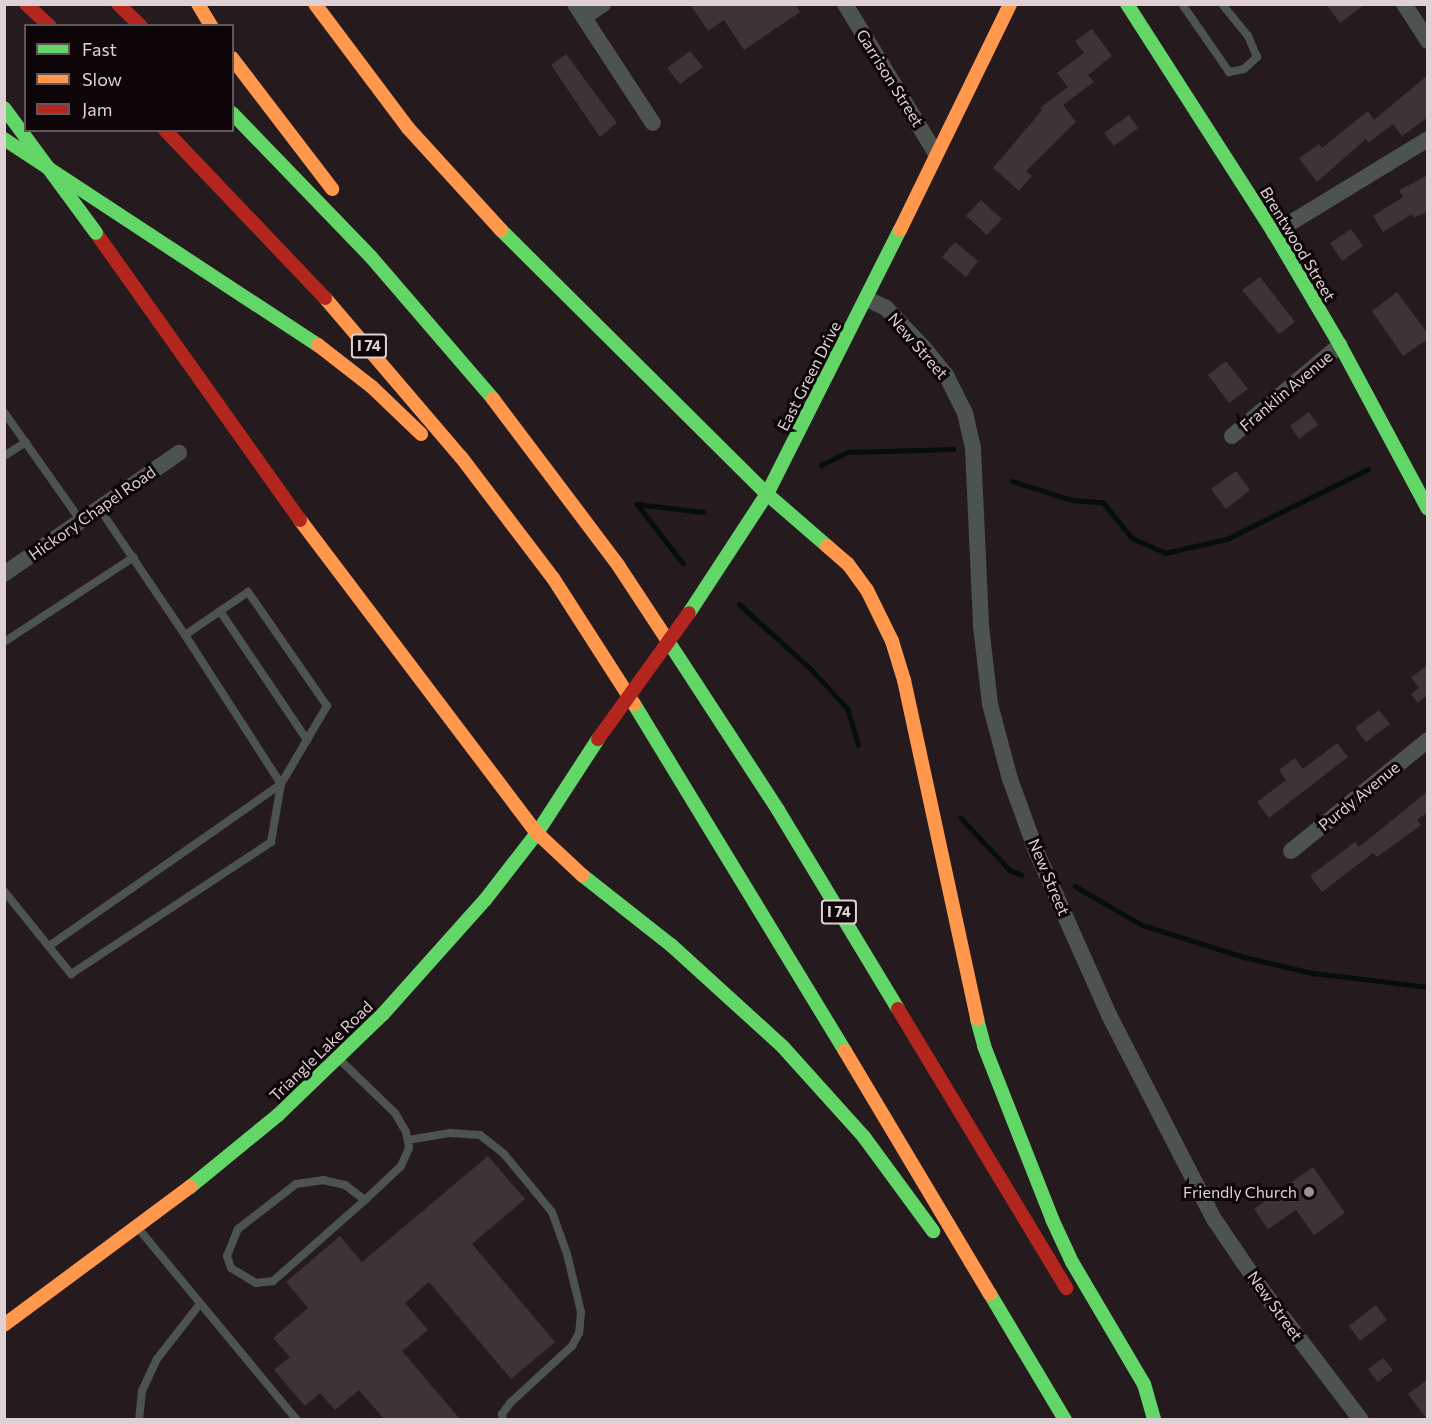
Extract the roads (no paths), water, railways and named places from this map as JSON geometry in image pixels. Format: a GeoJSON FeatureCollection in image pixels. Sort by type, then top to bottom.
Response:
{"type":"FeatureCollection","features":[{"type":"Feature","properties":{"kind":"main road"},"geometry":{"type":"LineString","coordinates":[[26,4],[48,24]]}},
{"type":"Feature","properties":{"kind":"main road"},"geometry":{"type":"LineString","coordinates":[[118,4],[139,24]]}},
{"type":"Feature","properties":{"kind":"main road"},"geometry":{"type":"LineString","coordinates":[[198,4],[210,24]]}},
{"type":"Feature","properties":{"kind":"main road"},"geometry":{"type":"LineString","coordinates":[[315,4],[408,128],[487,216],[767,494],[848,564],[876,604],[892,641],[918,735],[951,911],[984,1046],[1052,1219],[1144,1384],[1154,1419]]}},
{"type":"Feature","properties":{"kind":"main road","name":"East Green Drive"},"geometry":{"type":"LineString","coordinates":[[598,739],[689,613],[767,494],[867,299],[935,152],[1010,4]]}},
{"type":"Feature","properties":{"kind":"main road","name":"Brentwood Street"},"geometry":{"type":"LineString","coordinates":[[1127,4],[1274,233],[1340,345],[1428,509]]}},
{"type":"Feature","properties":{"kind":"main road"},"geometry":{"type":"LineString","coordinates":[[234,61],[344,202]]}},
{"type":"Feature","properties":{"kind":"main road"},"geometry":{"type":"LineString","coordinates":[[4,108],[312,536],[537,833],[559,856],[671,945],[783,1047],[864,1137],[941,1244]]}},
{"type":"Feature","properties":{"kind":"main road","name":"I 74"},"geometry":{"type":"LineString","coordinates":[[234,115],[372,257],[509,418],[618,565],[707,697],[1072,1298]]}},
{"type":"Feature","properties":{"kind":"main road","name":"I 74"},"geometry":{"type":"LineString","coordinates":[[167,132],[233,198],[362,337],[461,457],[553,578],[692,793],[1065,1419]]}},
{"type":"Feature","properties":{"kind":"main road"},"geometry":{"type":"LineString","coordinates":[[4,139],[238,289],[340,361],[404,416],[509,539],[553,578]]}},
{"type":"Feature","properties":{"kind":"main road"},"geometry":{"type":"LineString","coordinates":[[374,238],[489,376],[509,418]]}},
{"type":"Feature","properties":{"kind":"main road","name":"Triangle Lake Road"},"geometry":{"type":"LineString","coordinates":[[4,1325],[138,1228],[278,1115],[383,1014],[477,909],[537,833],[598,739]]}},
{"type":"Feature","properties":{"kind":"main road"},"geometry":{"type":"LineString","coordinates":[[965,1282],[1013,1361],[1053,1398]]}},
{"type":"Feature","properties":{"kind":"main road"},"geometry":{"type":"LineString","coordinates":[[1134,1399],[1146,1419]]}},
{"type":"Feature","properties":{"kind":"street"},"geometry":{"type":"LineString","coordinates":[[603,4],[580,11],[653,123]]}},
{"type":"Feature","properties":{"kind":"street","name":"Garrison Street"},"geometry":{"type":"LineString","coordinates":[[844,4],[935,152]]}},
{"type":"Feature","properties":{"kind":"street"},"geometry":{"type":"LineString","coordinates":[[1404,4],[1428,41]]}},
{"type":"Feature","properties":{"kind":"street"},"geometry":{"type":"LineString","coordinates":[[1274,233],[1428,139]]}},
{"type":"Feature","properties":{"kind":"street","name":"New Street"},"geometry":{"type":"LineString","coordinates":[[867,299],[886,308],[924,348],[946,375],[965,413],[973,448],[981,626],[990,704],[1010,779],[1042,863],[1109,1015],[1214,1220],[1262,1290],[1361,1419]]}},
{"type":"Feature","properties":{"kind":"street","name":"Franklin Avenue"},"geometry":{"type":"LineString","coordinates":[[1232,436],[1340,345]]}},
{"type":"Feature","properties":{"kind":"street","name":"Hickory Chapel Road"},"geometry":{"type":"LineString","coordinates":[[4,574],[179,453]]}},
{"type":"Feature","properties":{"kind":"street","name":"Purdy Avenue"},"geometry":{"type":"LineString","coordinates":[[1291,851],[1428,740]]}},
{"type":"Feature","properties":{"kind":"lane"},"geometry":{"type":"LineString","coordinates":[[1182,4],[1229,72],[1244,69],[1257,57],[1248,36],[1222,4]]}},
{"type":"Feature","properties":{"kind":"lane"},"geometry":{"type":"LineString","coordinates":[[4,412],[81,521]]}},
{"type":"Feature","properties":{"kind":"lane"},"geometry":{"type":"LineString","coordinates":[[4,456],[26,442]]}},
{"type":"Feature","properties":{"kind":"lane"},"geometry":{"type":"LineString","coordinates":[[99,508],[134,557],[281,784]]}},
{"type":"Feature","properties":{"kind":"lane"},"geometry":{"type":"LineString","coordinates":[[4,642],[134,557]]}},
{"type":"Feature","properties":{"kind":"lane"},"geometry":{"type":"LineString","coordinates":[[4,891],[72,974],[271,842],[281,784],[327,706],[248,592],[185,635]]}},
{"type":"Feature","properties":{"kind":"lane"},"geometry":{"type":"LineString","coordinates":[[220,611],[307,740]]}},
{"type":"Feature","properties":{"kind":"lane"},"geometry":{"type":"LineString","coordinates":[[49,946],[281,784]]}},
{"type":"Feature","properties":{"kind":"lane"},"geometry":{"type":"LineString","coordinates":[[338,1057],[395,1113],[408,1140],[401,1166],[365,1200],[273,1281],[256,1283],[231,1268],[227,1256],[238,1229],[296,1184],[323,1180],[345,1185],[365,1200]]}},
{"type":"Feature","properties":{"kind":"lane"},"geometry":{"type":"LineString","coordinates":[[408,1140],[450,1133],[480,1135],[504,1154],[552,1212],[567,1254],[581,1312],[579,1333],[572,1346],[511,1402],[502,1414],[503,1419]]}},
{"type":"Feature","properties":{"kind":"lane"},"geometry":{"type":"LineString","coordinates":[[138,1228],[199,1305],[297,1419]]}},
{"type":"Feature","properties":{"kind":"lane"},"geometry":{"type":"LineString","coordinates":[[139,1419],[142,1390],[157,1359],[199,1305]]}},
{"type":"Feature","properties":{"kind":"waterway"},"geometry":{"type":"LineString","coordinates":[[821,465],[848,452],[953,449]]}},
{"type":"Feature","properties":{"kind":"waterway"},"geometry":{"type":"LineString","coordinates":[[1012,481],[1072,500],[1103,502],[1132,538],[1165,553],[1227,539],[1368,469]]}},
{"type":"Feature","properties":{"kind":"waterway"},"geometry":{"type":"LineString","coordinates":[[637,504],[683,563]]}},
{"type":"Feature","properties":{"kind":"waterway"},"geometry":{"type":"LineString","coordinates":[[637,504],[703,512]]}},
{"type":"Feature","properties":{"kind":"waterway"},"geometry":{"type":"LineString","coordinates":[[739,604],[810,668],[848,709],[858,745]]}},
{"type":"Feature","properties":{"kind":"waterway"},"geometry":{"type":"LineString","coordinates":[[961,818],[1010,870],[1021,875]]}},
{"type":"Feature","properties":{"kind":"waterway"},"geometry":{"type":"LineString","coordinates":[[1075,886],[1142,925],[1244,957],[1313,973],[1428,987]]}},
{"type":"Feature","properties":{"kind":"place","name":"Friendly Church"},"geometry":{"type":"Point","coordinates":[1309,1192]}}]}
